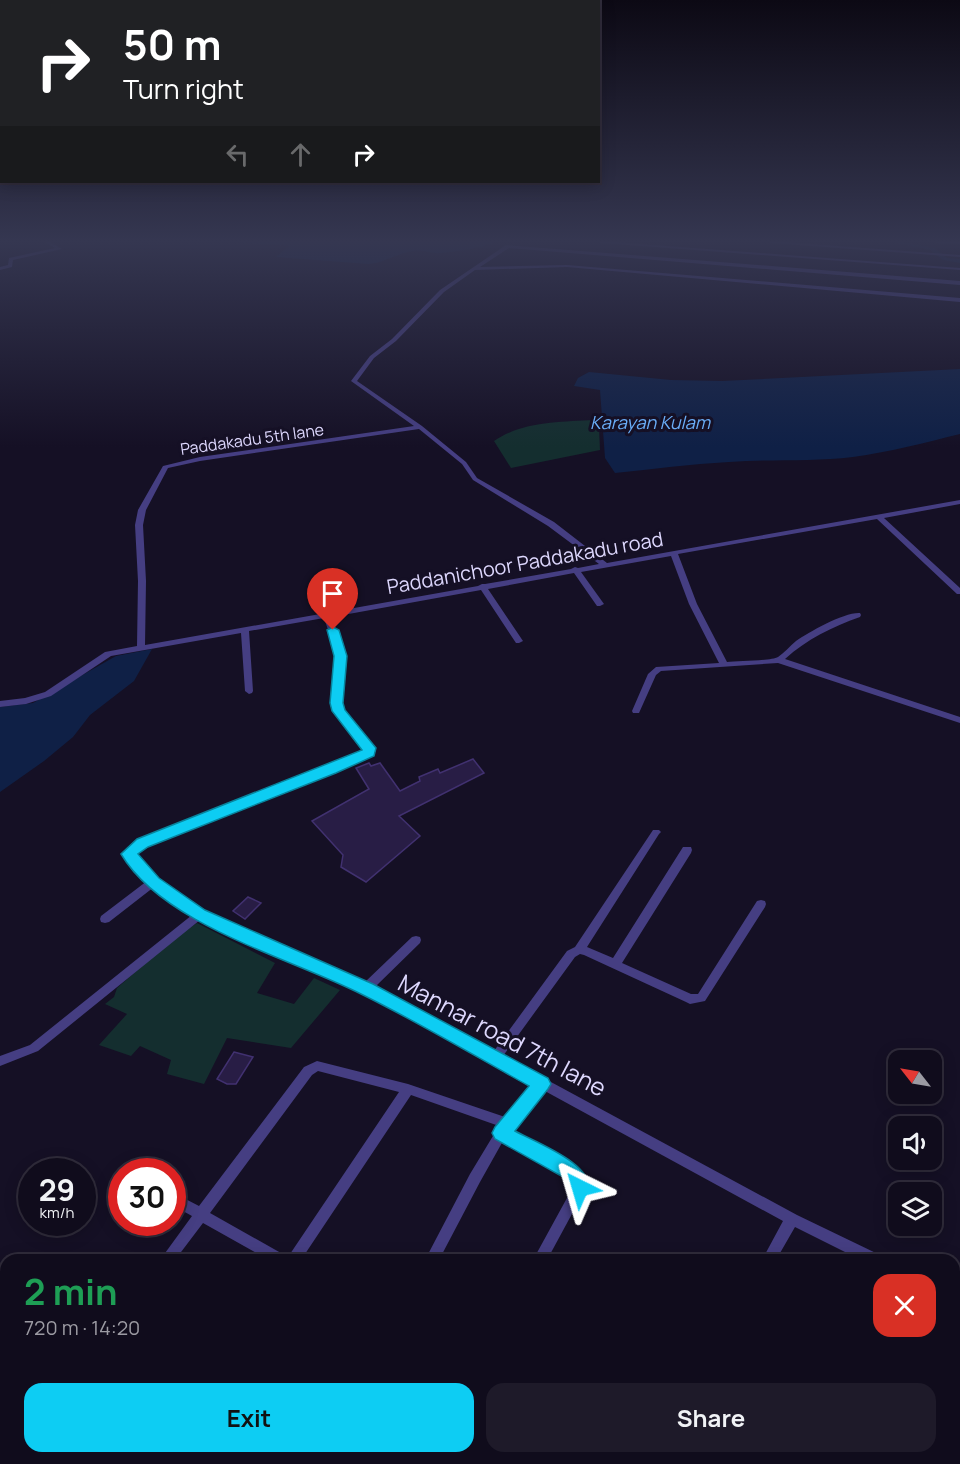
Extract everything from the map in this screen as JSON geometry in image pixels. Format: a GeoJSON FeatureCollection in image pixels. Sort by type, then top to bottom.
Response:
{"type":"FeatureCollection","features":[{"type":"Feature","properties":{"kind":"street"},"geometry":{"type":"LineString","coordinates":[[423,310],[394,340],[372,357],[354,381],[420,427],[464,463],[475,479],[551,524],[604,564]]}},
{"type":"Feature","properties":{"kind":"street","name":"Paddakadu 5th lane"},"geometry":{"type":"LineString","coordinates":[[141,647],[142,581],[139,525],[142,510],[165,467],[200,459],[420,427]]}},
{"type":"Feature","properties":{"kind":"street","name":"Paddanichoor Paddakadu road"},"geometry":{"type":"LineString","coordinates":[[0,704],[48,694],[108,654],[141,647],[960,502]]}},
{"type":"Feature","properties":{"kind":"street"},"geometry":{"type":"LineString","coordinates":[[879,517],[960,592]]}},
{"type":"Feature","properties":{"kind":"street"},"geometry":{"type":"LineString","coordinates":[[674,553],[693,604],[724,665]]}},
{"type":"Feature","properties":{"kind":"street"},"geometry":{"type":"LineString","coordinates":[[575,569],[600,604]]}},
{"type":"Feature","properties":{"kind":"street"},"geometry":{"type":"LineString","coordinates":[[482,586],[519,641]]}},
{"type":"Feature","properties":{"kind":"street","name":"Mannar road 7th lane"},"geometry":{"type":"LineString","coordinates":[[327,615],[341,656],[337,703],[339,711],[369,748],[369,753],[133,849],[129,854],[154,882],[199,915],[367,988],[495,1060],[792,1219],[863,1254]]}},
{"type":"Feature","properties":{"kind":"street"},"geometry":{"type":"LineString","coordinates":[[779,660],[802,639],[819,628],[857,615]]}},
{"type":"Feature","properties":{"kind":"street"},"geometry":{"type":"LineString","coordinates":[[245,629],[249,691]]}},
{"type":"Feature","properties":{"kind":"street"},"geometry":{"type":"LineString","coordinates":[[636,711],[652,674],[659,669],[779,660],[960,720]]}},
{"type":"Feature","properties":{"kind":"street"},"geometry":{"type":"LineString","coordinates":[[495,1060],[571,954],[579,950],[656,832]]}},
{"type":"Feature","properties":{"kind":"street"},"geometry":{"type":"LineString","coordinates":[[615,964],[687,850]]}},
{"type":"Feature","properties":{"kind":"street"},"geometry":{"type":"LineString","coordinates":[[105,919],[154,882]]}},
{"type":"Feature","properties":{"kind":"street"},"geometry":{"type":"LineString","coordinates":[[579,950],[690,999],[701,998],[761,904]]}},
{"type":"Feature","properties":{"kind":"street"},"geometry":{"type":"LineString","coordinates":[[0,1061],[34,1048],[199,915]]}},
{"type":"Feature","properties":{"kind":"street"},"geometry":{"type":"LineString","coordinates":[[367,988],[416,940]]}},
{"type":"Feature","properties":{"kind":"street"},"geometry":{"type":"LineString","coordinates":[[172,1254],[308,1071],[317,1066],[408,1089],[504,1128],[572,1172],[580,1188],[543,1254]]}},
{"type":"Feature","properties":{"kind":"street"},"geometry":{"type":"LineString","coordinates":[[435,1254],[504,1128],[541,1084]]}},
{"type":"Feature","properties":{"kind":"street"},"geometry":{"type":"LineString","coordinates":[[297,1254],[408,1089]]}},
{"type":"Feature","properties":{"kind":"street"},"geometry":{"type":"LineString","coordinates":[[186,1205],[272,1254]]}},
{"type":"Feature","properties":{"kind":"street"},"geometry":{"type":"LineString","coordinates":[[773,1254],[792,1219]]}},
{"type":"Feature","properties":{"kind":"green space"},"geometry":{"type":"Polygon","coordinates":[[[594,420],[599,428],[600,450],[511,468],[494,441],[505,434],[529,426],[594,420]]]}},
{"type":"Feature","properties":{"kind":"green space"},"geometry":{"type":"Polygon","coordinates":[[[197,923],[275,963],[257,993],[294,1004],[314,978],[340,990],[291,1048],[227,1038],[204,1084],[167,1074],[171,1060],[140,1046],[131,1056],[99,1045],[127,1014],[105,1004],[114,997],[117,988],[171,941],[197,923]]]}},
{"type":"Feature","properties":{"kind":"water","name":"Karayan Kulam"},"geometry":{"type":"Polygon","coordinates":[[[960,369],[960,434],[853,457],[744,461],[615,473],[605,458],[600,390],[574,386],[578,378],[589,372],[671,380],[722,381],[960,369]]]}},
{"type":"Feature","properties":{"kind":"water"},"geometry":{"type":"Polygon","coordinates":[[[152,649],[134,681],[90,715],[73,737],[0,792],[0,707],[33,703],[116,656],[152,649]]]}},
{"type":"Feature","properties":{"kind":"building"},"geometry":{"type":"Polygon","coordinates":[[[473,759],[484,773],[399,816],[420,836],[366,882],[341,867],[343,855],[312,821],[369,789],[356,768],[369,763],[371,766],[380,763],[400,791],[420,781],[419,777],[438,769],[440,773],[473,759]]]}},
{"type":"Feature","properties":{"kind":"building"},"geometry":{"type":"Polygon","coordinates":[[[248,897],[261,903],[245,919],[233,911],[248,897]]]}},
{"type":"Feature","properties":{"kind":"building"},"geometry":{"type":"Polygon","coordinates":[[[234,1052],[253,1057],[236,1084],[227,1084],[217,1079],[234,1052]]]}},
{"type":"Feature","properties":{"kind":"route"},"geometry":{"type":"LineString","coordinates":[[333,630],[341,656],[337,703],[339,711],[369,748],[369,753],[142,843],[129,854],[154,882],[199,915],[367,988],[541,1084],[501,1133],[572,1172],[580,1188]]}}]}
